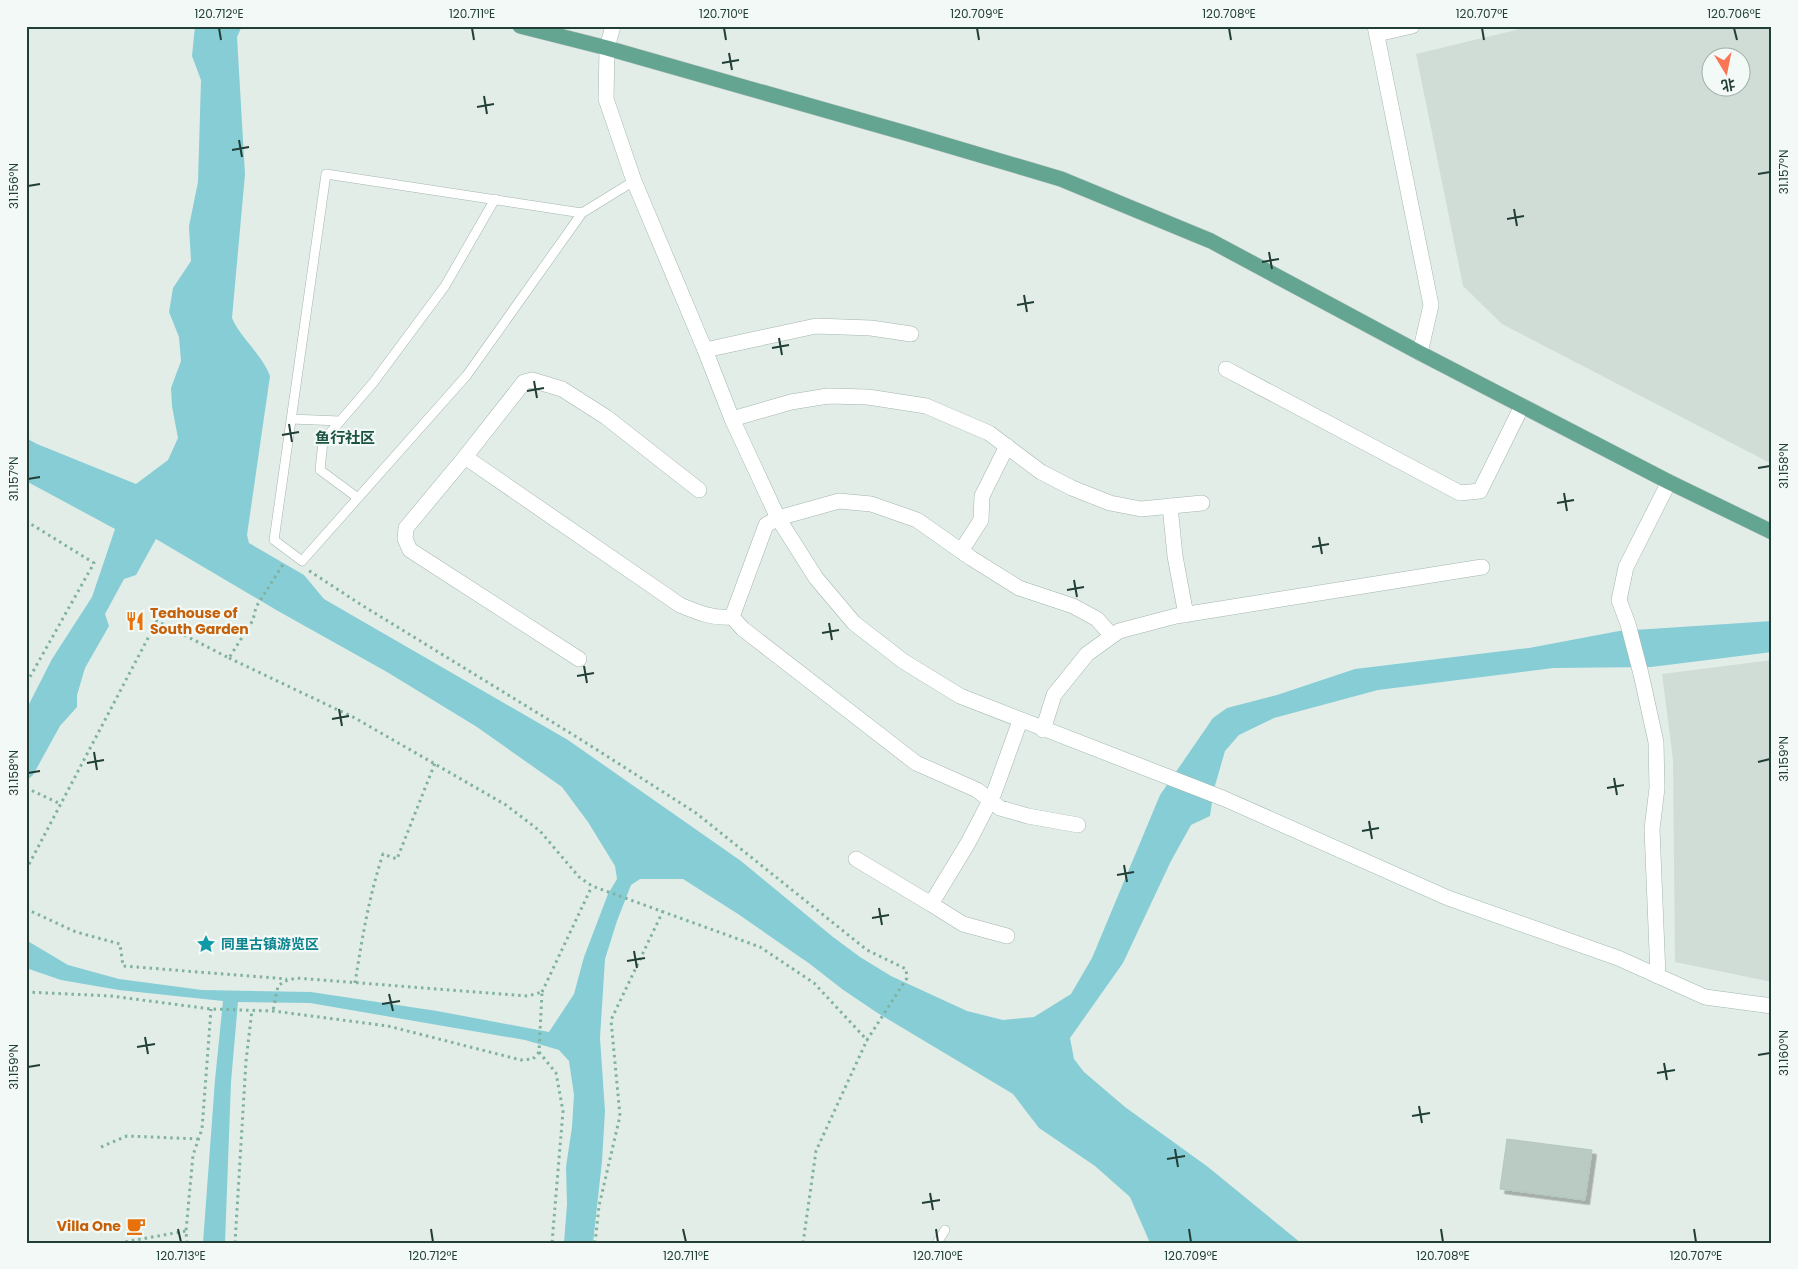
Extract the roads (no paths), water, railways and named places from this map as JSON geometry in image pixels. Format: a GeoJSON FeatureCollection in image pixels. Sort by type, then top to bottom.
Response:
{"type":"FeatureCollection","features":[{"type":"Feature","properties":{"kind":"main road"},"geometry":{"type":"LineString","coordinates":[[520,26],[607,48],[909,134],[1061,180],[1211,241],[1420,353],[1668,482],[1772,532]]}},
{"type":"Feature","properties":{"kind":"street"},"geometry":{"type":"LineString","coordinates":[[613,26],[607,48],[606,99],[634,181],[732,419],[778,518],[816,578],[854,623],[903,661],[960,696],[1043,730],[1225,799],[1448,898],[1618,958],[1705,997],[1772,1006]]}},
{"type":"Feature","properties":{"kind":"street"},"geometry":{"type":"LineString","coordinates":[[1412,26],[1376,30],[1431,305],[1420,353]]}},
{"type":"Feature","properties":{"kind":"street"},"geometry":{"type":"LineString","coordinates":[[705,350],[816,326],[871,328],[911,334]]}},
{"type":"Feature","properties":{"kind":"street"},"geometry":{"type":"LineString","coordinates":[[1226,369],[1460,493],[1480,491],[1522,406]]}},
{"type":"Feature","properties":{"kind":"street"},"geometry":{"type":"LineString","coordinates":[[579,659],[410,550],[405,538],[406,528],[466,457],[524,382],[532,380],[562,388],[606,417],[699,490]]}},
{"type":"Feature","properties":{"kind":"street"},"geometry":{"type":"LineString","coordinates":[[732,419],[791,402],[828,396],[868,397],[926,406],[989,433],[1041,472],[1072,488],[1110,503],[1141,509],[1202,503]]}},
{"type":"Feature","properties":{"kind":"street"},"geometry":{"type":"LineString","coordinates":[[961,551],[981,520],[982,496],[1007,446]]}},
{"type":"Feature","properties":{"kind":"street"},"geometry":{"type":"LineString","coordinates":[[466,457],[680,605],[703,614],[721,618],[732,618],[743,629],[916,763],[977,790],[1000,808],[1028,816],[1078,825]]}},
{"type":"Feature","properties":{"kind":"street"},"geometry":{"type":"LineString","coordinates":[[1658,976],[1652,829],[1657,788],[1656,742],[1628,624],[1619,600],[1626,567],[1668,482]]}},
{"type":"Feature","properties":{"kind":"street"},"geometry":{"type":"LineString","coordinates":[[732,618],[766,525],[778,518],[839,501],[871,504],[917,520],[1019,588],[1073,606],[1097,619],[1112,636]]}},
{"type":"Feature","properties":{"kind":"street"},"geometry":{"type":"LineString","coordinates":[[1170,506],[1175,556],[1186,615]]}},
{"type":"Feature","properties":{"kind":"street"},"geometry":{"type":"LineString","coordinates":[[1043,730],[1054,695],[1087,654],[1118,631],[1186,615],[1482,567]]}},
{"type":"Feature","properties":{"kind":"street"},"geometry":{"type":"LineString","coordinates":[[931,904],[968,843],[990,800],[1020,720]]}},
{"type":"Feature","properties":{"kind":"street"},"geometry":{"type":"LineString","coordinates":[[856,859],[963,924],[1007,936]]}},
{"type":"Feature","properties":{"kind":"lane"},"geometry":{"type":"LineString","coordinates":[[582,213],[326,174],[274,540],[302,560],[467,375],[582,213],[634,181]]}},
{"type":"Feature","properties":{"kind":"lane"},"geometry":{"type":"LineString","coordinates":[[358,498],[320,470],[323,441],[373,383],[445,286],[495,199]]}},
{"type":"Feature","properties":{"kind":"lane"},"geometry":{"type":"LineString","coordinates":[[291,419],[340,421]]}},
{"type":"Feature","properties":{"kind":"lane"},"geometry":{"type":"LineString","coordinates":[[937,1243],[945,1230]]}},
{"type":"Feature","properties":{"kind":"water"},"geometry":{"type":"Polygon","coordinates":[[[195,26],[242,26],[237,37],[245,174],[232,318],[262,361],[270,376],[247,535],[249,543],[304,575],[324,599],[568,740],[741,861],[860,957],[891,976],[967,1011],[1003,1020],[1034,1017],[1071,994],[1092,958],[1160,795],[1213,718],[1227,708],[1277,695],[1355,669],[1529,648],[1619,631],[1772,621],[1772,652],[1651,667],[1553,668],[1378,690],[1274,718],[1239,735],[1225,751],[1214,789],[1210,816],[1191,825],[1171,861],[1123,963],[1070,1038],[1074,1059],[1084,1072],[1125,1107],[1208,1167],[1301,1243],[1150,1243],[1130,1197],[1095,1166],[1039,1128],[1013,1094],[876,1012],[738,914],[683,879],[640,879],[631,885],[605,959],[600,1038],[605,1111],[602,1161],[593,1243],[564,1243],[567,1204],[566,1167],[572,1127],[574,1095],[569,1061],[559,1050],[525,1040],[310,1003],[238,1002],[231,1082],[225,1243],[203,1243],[223,1001],[119,990],[61,980],[26,968],[26,940],[68,965],[119,979],[202,990],[311,992],[437,1011],[549,1032],[574,994],[584,957],[608,894],[617,879],[615,866],[588,822],[562,787],[477,727],[387,672],[278,611],[156,539],[136,575],[124,579],[105,614],[109,626],[85,668],[77,695],[77,707],[60,726],[33,775],[26,781],[26,710],[52,659],[92,597],[115,529],[26,481],[26,438],[136,484],[168,460],[178,438],[172,406],[171,388],[181,361],[179,337],[169,312],[173,288],[191,261],[189,226],[198,182],[201,80],[192,56],[195,26]]]}},
{"type":"Feature","properties":{"kind":"place","name":"Teahouse of South Garden"},"geometry":{"type":"Point","coordinates":[135,621]}},
{"type":"Feature","properties":{"kind":"place","name":"同里古镇游览区"},"geometry":{"type":"Point","coordinates":[206,944]}},
{"type":"Feature","properties":{"kind":"place","name":"Villa One"},"geometry":{"type":"Point","coordinates":[136,1226]}},
{"type":"Feature","properties":{"kind":"district","name":"鱼行社区"},"geometry":{"type":"Point","coordinates":[345,438]}}]}
